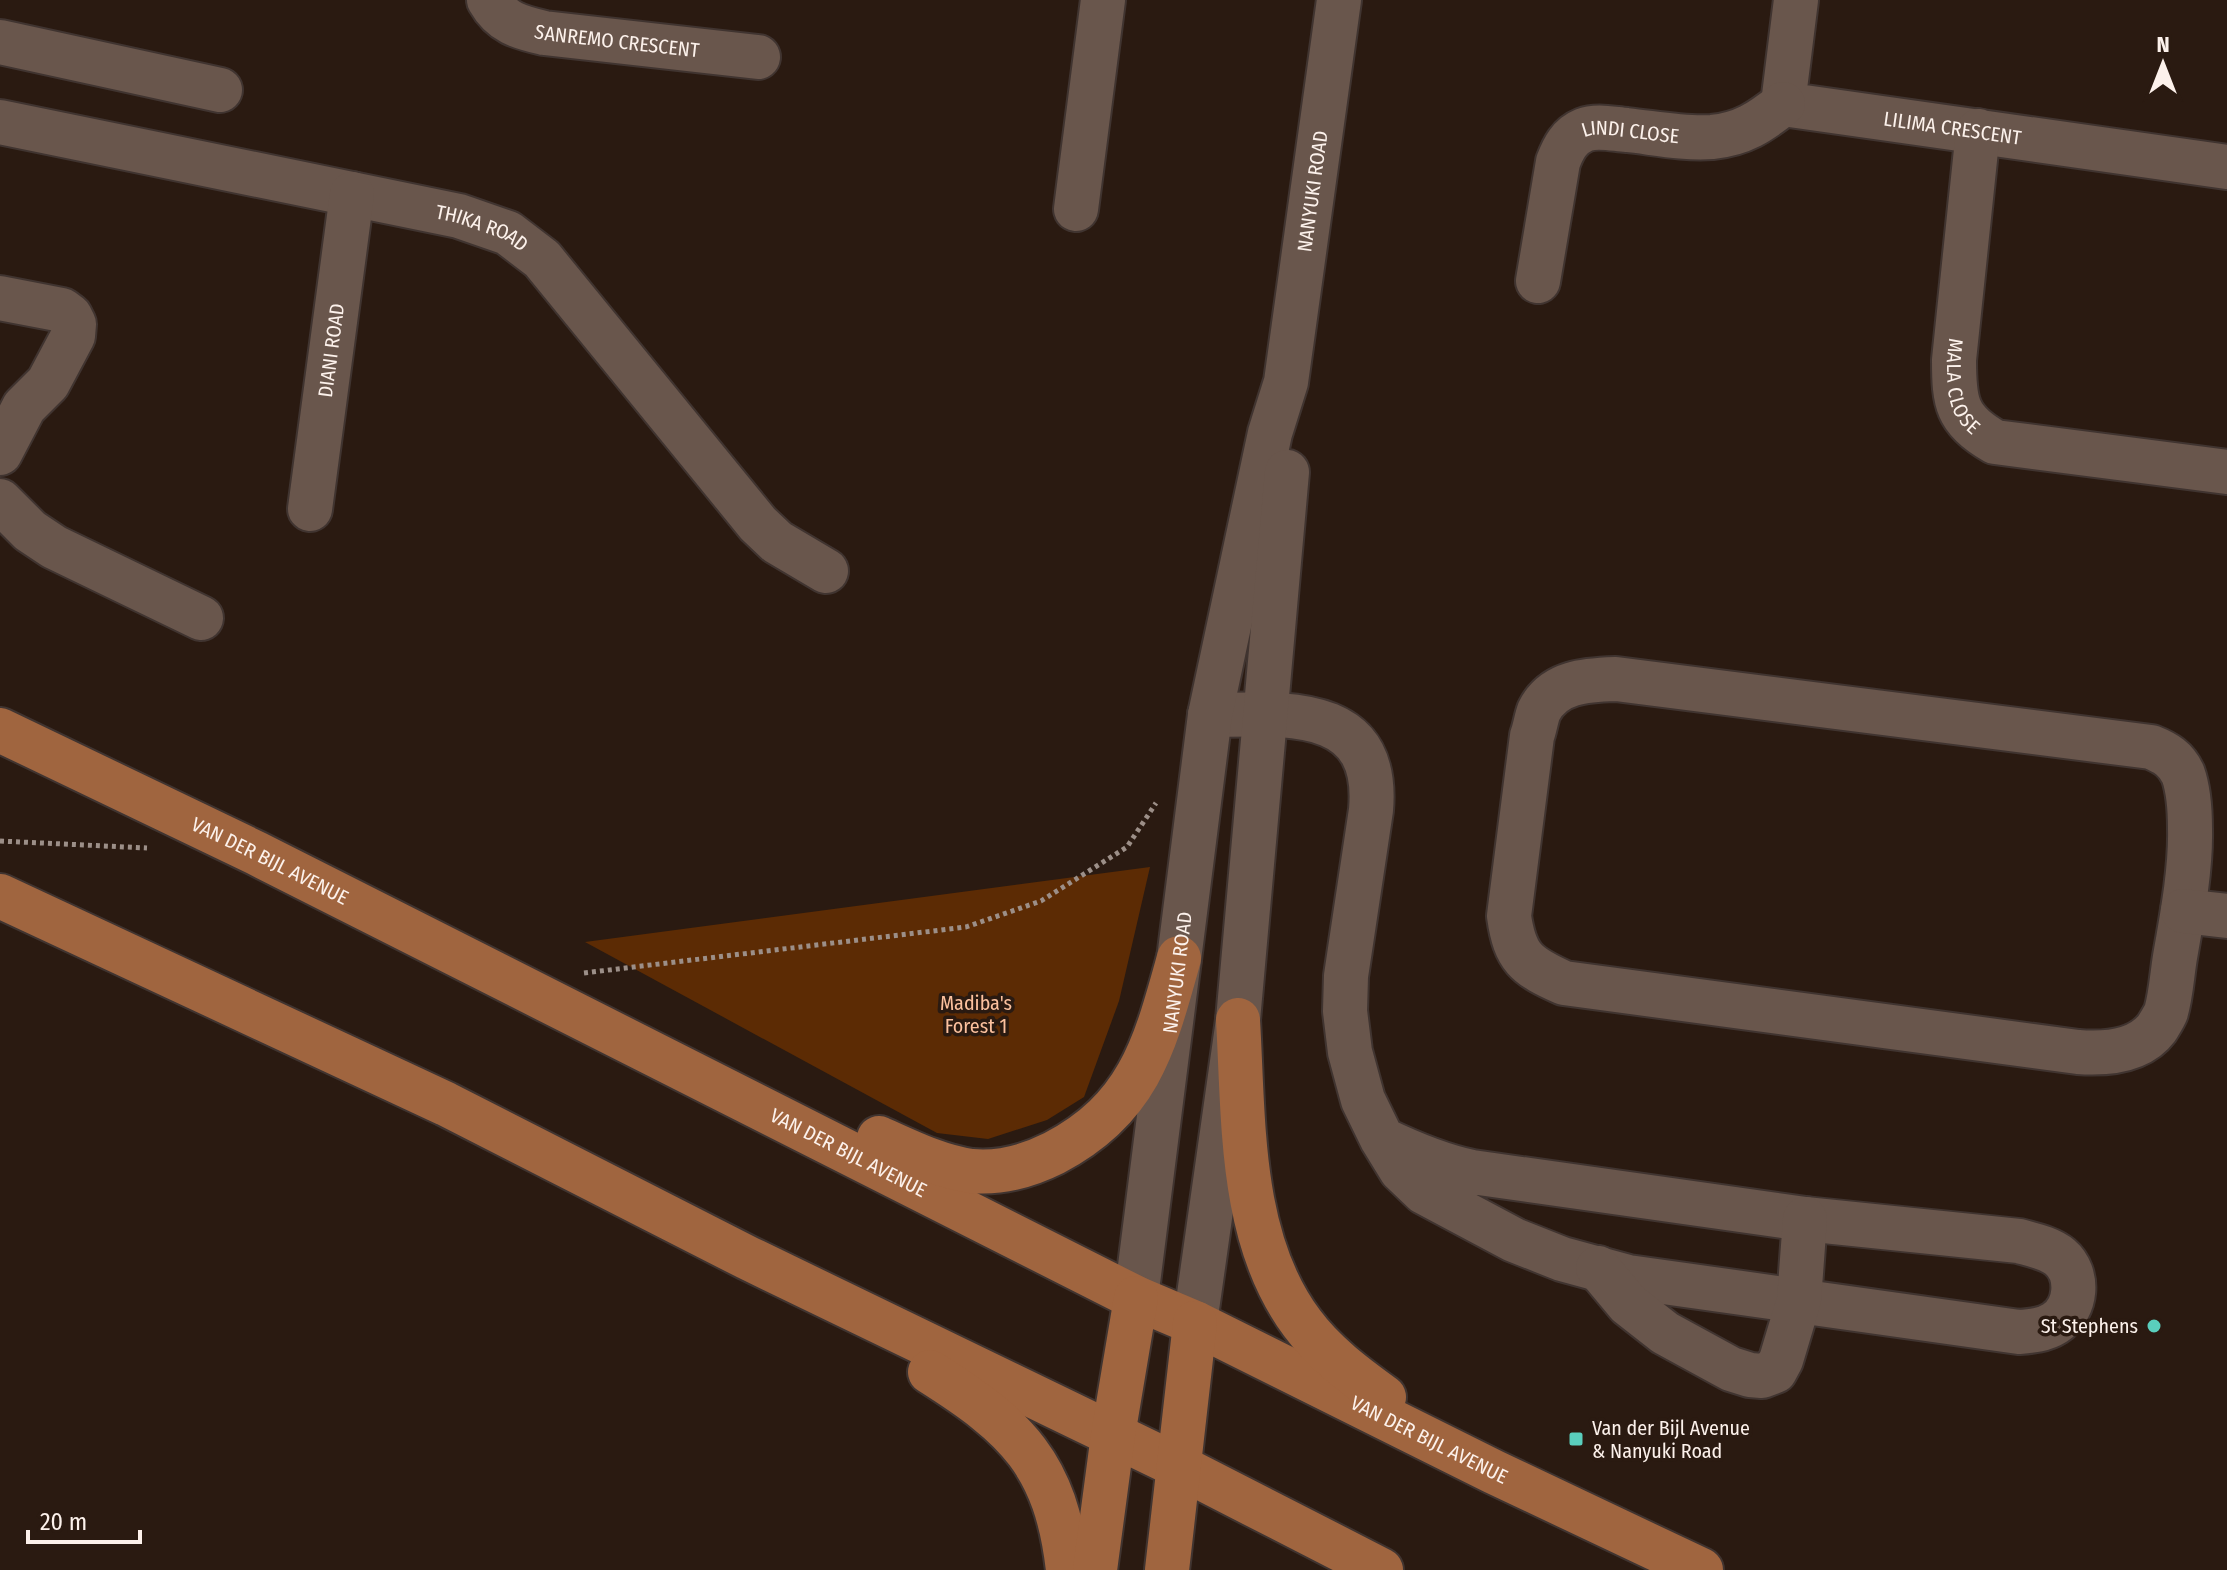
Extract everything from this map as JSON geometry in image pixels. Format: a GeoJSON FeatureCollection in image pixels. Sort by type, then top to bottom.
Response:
{"type":"FeatureCollection","features":[{"type":"Feature","properties":{"kind":"main road","name":"VAN DER BIJL AVENUE"},"geometry":{"type":"LineString","coordinates":[[0,730],[256,853],[1136,1298],[1195,1323],[1494,1472],[1701,1570]]}},
{"type":"Feature","properties":{"kind":"main road"},"geometry":{"type":"LineString","coordinates":[[0,896],[446,1104],[748,1258],[1180,1467],[1381,1570]]}},
{"type":"Feature","properties":{"kind":"main road"},"geometry":{"type":"LineString","coordinates":[[508,982],[668,1041],[926,1159],[970,1171],[989,1172],[1036,1162],[1081,1137],[1107,1116],[1146,1062],[1159,1031],[1179,958]]}},
{"type":"Feature","properties":{"kind":"main road"},"geometry":{"type":"LineString","coordinates":[[1238,1020],[1254,1208],[1268,1261],[1289,1304],[1316,1340],[1349,1370],[1494,1472]]}},
{"type":"Feature","properties":{"kind":"main road"},"geometry":{"type":"LineString","coordinates":[[748,1258],[976,1402],[1012,1433],[1027,1449],[1048,1485],[1062,1529],[1068,1570]]}},
{"type":"Feature","properties":{"kind":"main road","name":"NANYUKI ROAD"},"geometry":{"type":"LineString","coordinates":[[1095,1570],[1136,1298]]}},
{"type":"Feature","properties":{"kind":"main road","name":"NANYUKI ROAD"},"geometry":{"type":"LineString","coordinates":[[1167,1570],[1195,1323]]}},
{"type":"Feature","properties":{"kind":"street","name":"SANREMO CRESCENT"},"geometry":{"type":"LineString","coordinates":[[489,0],[496,12],[511,23],[544,33],[758,57]]}},
{"type":"Feature","properties":{"kind":"street"},"geometry":{"type":"LineString","coordinates":[[1076,209],[1103,0]]}},
{"type":"Feature","properties":{"kind":"street","name":"NANYUKI ROAD"},"geometry":{"type":"LineString","coordinates":[[1136,1298],[1210,715],[1270,433],[1286,382],[1339,0]]}},
{"type":"Feature","properties":{"kind":"street"},"geometry":{"type":"LineString","coordinates":[[1783,104],[1796,0]]}},
{"type":"Feature","properties":{"kind":"street"},"geometry":{"type":"LineString","coordinates":[[0,42],[220,90]]}},
{"type":"Feature","properties":{"kind":"street","name":"LILIMA CRESCENT"},"geometry":{"type":"LineString","coordinates":[[1783,104],[2227,167]]}},
{"type":"Feature","properties":{"kind":"street","name":"LINDI CLOSE"},"geometry":{"type":"LineString","coordinates":[[1538,281],[1558,162],[1564,146],[1574,136],[1585,129],[1601,128],[1713,137],[1737,133],[1756,125],[1783,104]]}},
{"type":"Feature","properties":{"kind":"street","name":"THIKA ROAD"},"geometry":{"type":"LineString","coordinates":[[0,122],[459,216],[508,233],[542,259],[758,524],[777,542],[826,571]]}},
{"type":"Feature","properties":{"kind":"street","name":"MALA CLOSE"},"geometry":{"type":"LineString","coordinates":[[1978,131],[1954,360],[1957,405],[1967,420],[1980,434],[1995,442],[2017,447],[2227,472]]}},
{"type":"Feature","properties":{"kind":"street","name":"DIANI ROAD"},"geometry":{"type":"LineString","coordinates":[[310,509],[352,194]]}},
{"type":"Feature","properties":{"kind":"street"},"geometry":{"type":"LineString","coordinates":[[0,298],[62,310],[74,324],[73,336],[54,373],[24,407],[0,453]]}},
{"type":"Feature","properties":{"kind":"street","name":"NANYUKI ROAD"},"geometry":{"type":"LineString","coordinates":[[1195,1323],[1238,1020],[1290,437],[1291,417],[1286,382]]}},
{"type":"Feature","properties":{"kind":"street"},"geometry":{"type":"LineString","coordinates":[[0,501],[30,531],[54,547],[201,618]]}},
{"type":"Feature","properties":{"kind":"street"},"geometry":{"type":"LineString","coordinates":[[1616,679],[2151,747],[2167,753],[2183,774],[2188,794],[2190,831],[2183,911],[2165,1014],[2156,1030],[2142,1041],[2103,1054],[1564,983],[1537,971],[1521,957],[1512,938],[1509,916],[1532,736],[1539,712],[1550,695],[1566,685],[1587,680],[1616,679]]}},
{"type":"Feature","properties":{"kind":"street"},"geometry":{"type":"LineString","coordinates":[[1210,715],[1265,714],[1320,720],[1339,728],[1353,739],[1370,772],[1373,790],[1371,810],[1346,976],[1345,1011],[1350,1052],[1357,1082],[1382,1139],[1401,1170],[1424,1192],[1514,1240],[1562,1259],[1628,1277],[2019,1332],[2046,1328],[2059,1321],[2073,1294],[2073,1278],[2067,1264],[2057,1254],[2040,1247],[1998,1238],[1805,1219],[1472,1172],[1441,1165],[1382,1139]]}},
{"type":"Feature","properties":{"kind":"street"},"geometry":{"type":"LineString","coordinates":[[2183,911],[2227,916]]}},
{"type":"Feature","properties":{"kind":"street"},"geometry":{"type":"LineString","coordinates":[[1598,1268],[1628,1304],[1665,1333],[1731,1369],[1762,1376],[1775,1371],[1781,1360],[1799,1300],[1805,1219]]}},
{"type":"Feature","properties":{"kind":"path"},"geometry":{"type":"LineString","coordinates":[[570,975],[966,927],[1041,901],[1127,847],[1161,795]]}},
{"type":"Feature","properties":{"kind":"path"},"geometry":{"type":"LineString","coordinates":[[0,841],[151,848]]}},
{"type":"Feature","properties":{"kind":"green space","name":"Madiba's Forest 1"},"geometry":{"type":"Polygon","coordinates":[[[1150,867],[1119,1001],[1084,1097],[1047,1120],[988,1139],[937,1133],[585,942],[1150,867]]]}},
{"type":"Feature","properties":{"kind":"place","name":"St Stephens"},"geometry":{"type":"Point","coordinates":[2154,1326]}},
{"type":"Feature","properties":{"kind":"place","name":"Van der Bijl Avenue & Nanyuki Road"},"geometry":{"type":"Point","coordinates":[1576,1439]}}]}
